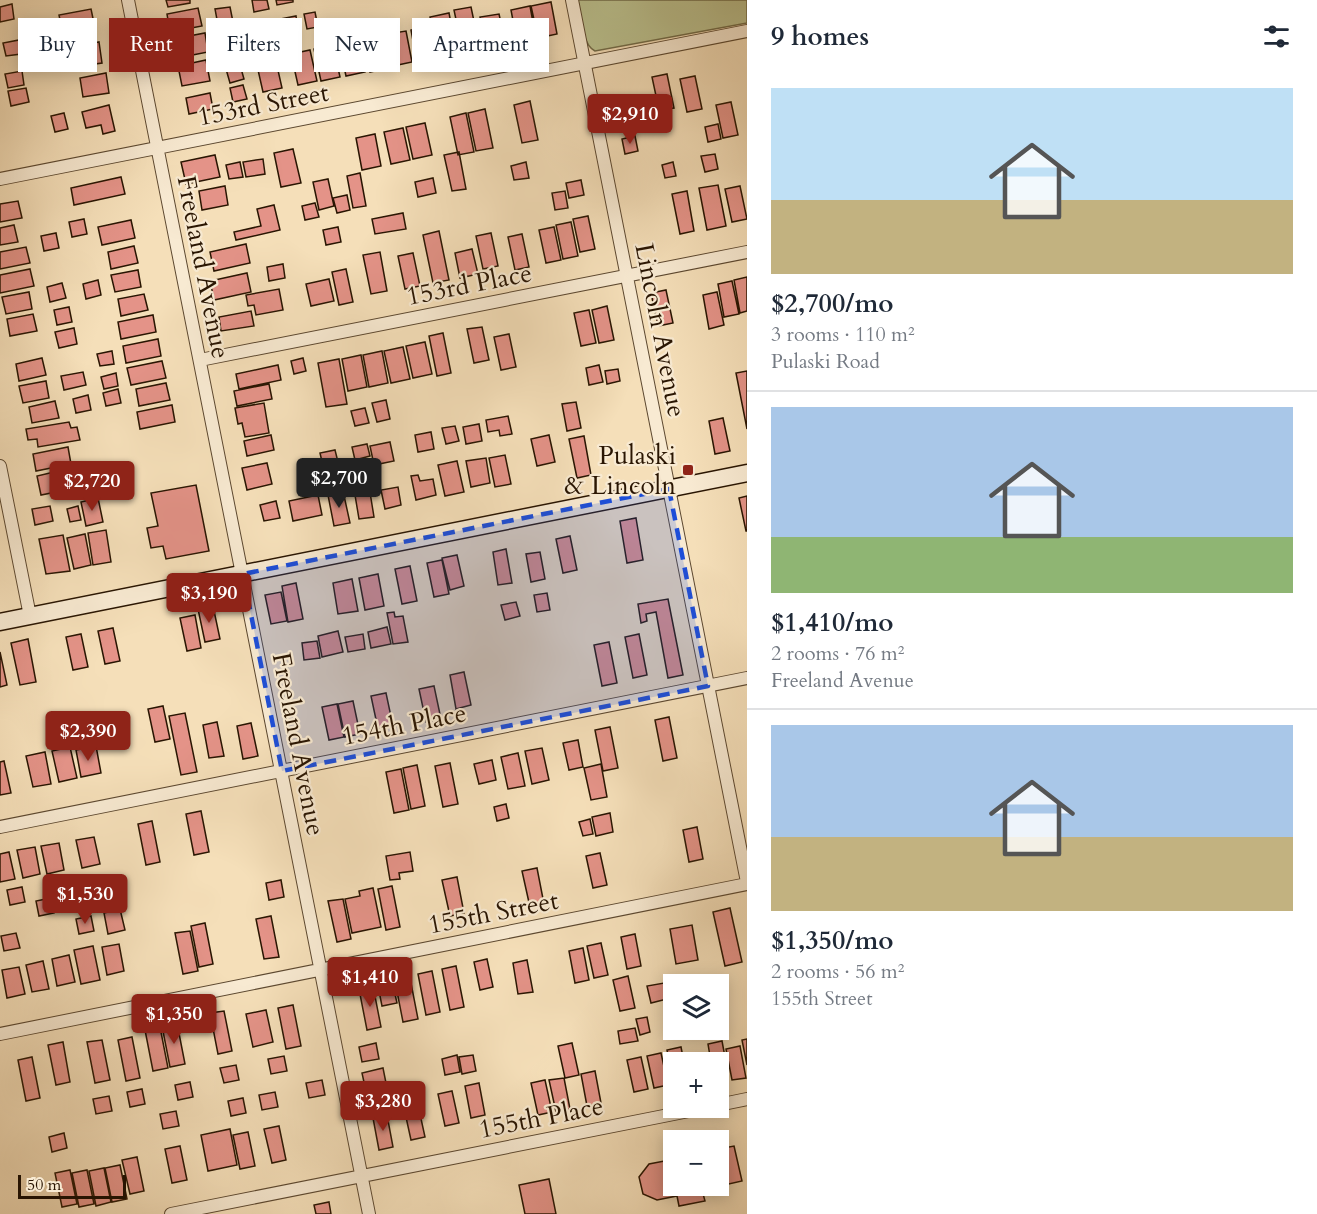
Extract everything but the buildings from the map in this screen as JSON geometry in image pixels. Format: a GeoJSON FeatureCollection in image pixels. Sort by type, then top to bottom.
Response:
{"type":"FeatureCollection","features":[{"type":"Feature","properties":{"kind":"street","name":"Freeland Avenue"},"geometry":{"type":"LineString","coordinates":[[128,0],[369,1214]]}},
{"type":"Feature","properties":{"kind":"street","name":"Lincoln Avenue"},"geometry":{"type":"LineString","coordinates":[[572,0],[747,883]]}},
{"type":"Feature","properties":{"kind":"street","name":"153rd Street"},"geometry":{"type":"LineString","coordinates":[[0,179],[747,31]]}},
{"type":"Feature","properties":{"kind":"street","name":"153rd Place"},"geometry":{"type":"LineString","coordinates":[[200,360],[747,252]]}},
{"type":"Feature","properties":{"kind":"street"},"geometry":{"type":"LineString","coordinates":[[0,465],[30,616]]}},
{"type":"Feature","properties":{"kind":"street"},"geometry":{"type":"LineString","coordinates":[[0,622],[747,473]]}},
{"type":"Feature","properties":{"kind":"street","name":"154th Place"},"geometry":{"type":"LineString","coordinates":[[0,827],[747,678]]}},
{"type":"Feature","properties":{"kind":"street","name":"155th Street"},"geometry":{"type":"LineString","coordinates":[[0,1034],[747,883]]}},
{"type":"Feature","properties":{"kind":"street"},"geometry":{"type":"LineString","coordinates":[[729,1103],[747,1099]]}},
{"type":"Feature","properties":{"kind":"street","name":"155th Place"},"geometry":{"type":"LineString","coordinates":[[171,1214],[663,1116]]}},
{"type":"Feature","properties":{"kind":"highlighted area"},"geometry":{"type":"Polygon","coordinates":[[[669,489],[708,686],[282,771],[243,574],[669,489]]]}},
{"type":"Feature","properties":{"kind":"green space"},"geometry":{"type":"Polygon","coordinates":[[[578,0],[747,0],[747,23],[595,51],[590,47],[584,35],[578,0]]]}},
{"type":"Feature","properties":{"kind":"place","name":"Pulaski & Lincoln"},"geometry":{"type":"Point","coordinates":[688,470]}}]}
